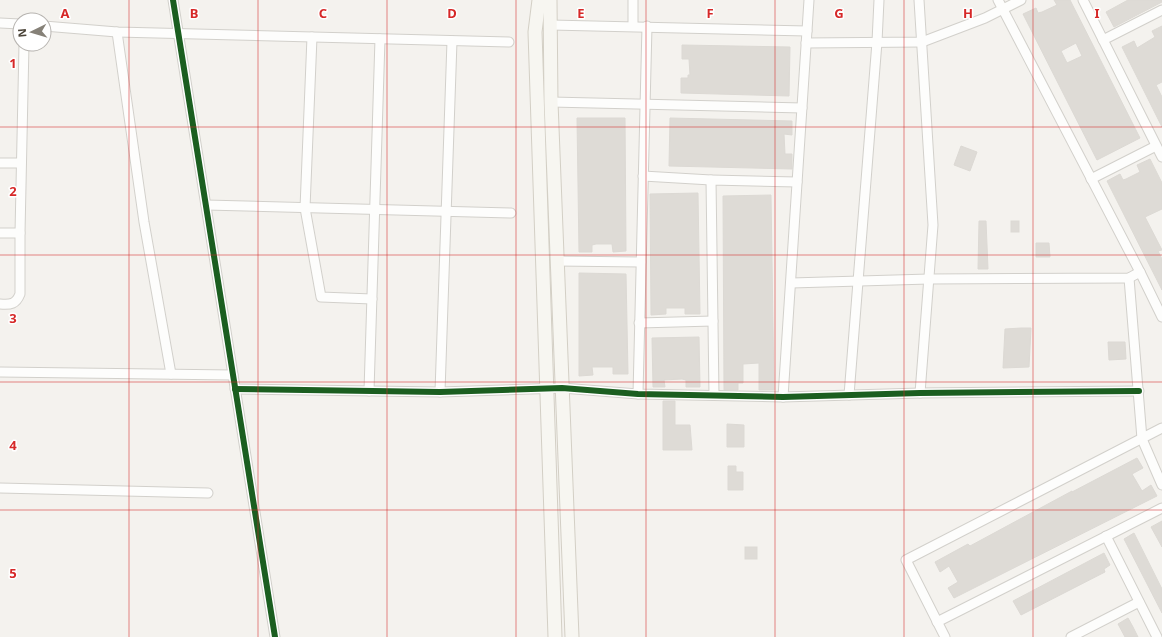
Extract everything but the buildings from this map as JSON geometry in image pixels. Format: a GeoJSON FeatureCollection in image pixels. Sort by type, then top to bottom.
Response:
{"type":"FeatureCollection","features":[{"type":"Feature","properties":{"kind":"street"},"geometry":{"type":"LineString","coordinates":[[173,0],[275,637]]}},
{"type":"Feature","properties":{"kind":"street"},"geometry":{"type":"LineString","coordinates":[[539,0],[535,32],[555,637]]}},
{"type":"Feature","properties":{"kind":"street"},"geometry":{"type":"LineString","coordinates":[[550,0],[551,102],[572,637]]}},
{"type":"Feature","properties":{"kind":"street"},"geometry":{"type":"LineString","coordinates":[[633,0],[633,26]]}},
{"type":"Feature","properties":{"kind":"street"},"geometry":{"type":"LineString","coordinates":[[783,397],[809,0]]}},
{"type":"Feature","properties":{"kind":"street"},"geometry":{"type":"LineString","coordinates":[[849,395],[877,42],[878,0]]}},
{"type":"Feature","properties":{"kind":"street"},"geometry":{"type":"LineString","coordinates":[[919,0],[933,225],[920,393]]}},
{"type":"Feature","properties":{"kind":"street"},"geometry":{"type":"LineString","coordinates":[[998,0],[1162,317]]}},
{"type":"Feature","properties":{"kind":"street"},"geometry":{"type":"LineString","coordinates":[[806,43],[922,42],[985,18],[1021,0]]}},
{"type":"Feature","properties":{"kind":"street"},"geometry":{"type":"LineString","coordinates":[[1083,0],[1162,157]]}},
{"type":"Feature","properties":{"kind":"street"},"geometry":{"type":"LineString","coordinates":[[1103,40],[1162,10]]}},
{"type":"Feature","properties":{"kind":"street"},"geometry":{"type":"LineString","coordinates":[[0,23],[12,24]]}},
{"type":"Feature","properties":{"kind":"street"},"geometry":{"type":"LineString","coordinates":[[551,25],[646,26],[807,31]]}},
{"type":"Feature","properties":{"kind":"street"},"geometry":{"type":"LineString","coordinates":[[638,394],[646,26]]}},
{"type":"Feature","properties":{"kind":"street"},"geometry":{"type":"LineString","coordinates":[[52,27],[117,32],[509,42]]}},
{"type":"Feature","properties":{"kind":"street"},"geometry":{"type":"LineString","coordinates":[[117,32],[144,222],[171,374]]}},
{"type":"Feature","properties":{"kind":"street"},"geometry":{"type":"LineString","coordinates":[[312,37],[305,208],[321,297],[372,299]]}},
{"type":"Feature","properties":{"kind":"street"},"geometry":{"type":"LineString","coordinates":[[369,391],[380,39]]}},
{"type":"Feature","properties":{"kind":"street"},"geometry":{"type":"LineString","coordinates":[[440,392],[452,41]]}},
{"type":"Feature","properties":{"kind":"street"},"geometry":{"type":"LineString","coordinates":[[0,304],[11,304],[17,301],[20,294],[24,52]]}},
{"type":"Feature","properties":{"kind":"street"},"geometry":{"type":"LineString","coordinates":[[551,102],[802,108]]}},
{"type":"Feature","properties":{"kind":"street"},"geometry":{"type":"LineString","coordinates":[[1091,179],[1156,146]]}},
{"type":"Feature","properties":{"kind":"street"},"geometry":{"type":"LineString","coordinates":[[0,163],[21,163]]}},
{"type":"Feature","properties":{"kind":"street"},"geometry":{"type":"LineString","coordinates":[[643,176],[711,180],[797,182]]}},
{"type":"Feature","properties":{"kind":"street"},"geometry":{"type":"LineString","coordinates":[[711,180],[714,395]]}},
{"type":"Feature","properties":{"kind":"street"},"geometry":{"type":"LineString","coordinates":[[206,205],[511,213]]}},
{"type":"Feature","properties":{"kind":"street"},"geometry":{"type":"LineString","coordinates":[[0,233],[20,233]]}},
{"type":"Feature","properties":{"kind":"street"},"geometry":{"type":"LineString","coordinates":[[557,262],[641,262]]}},
{"type":"Feature","properties":{"kind":"street"},"geometry":{"type":"LineString","coordinates":[[791,283],[929,279],[1129,278],[1140,272]]}},
{"type":"Feature","properties":{"kind":"street"},"geometry":{"type":"LineString","coordinates":[[1129,278],[1142,439],[1162,485]]}},
{"type":"Feature","properties":{"kind":"street"},"geometry":{"type":"LineString","coordinates":[[639,323],[713,321]]}},
{"type":"Feature","properties":{"kind":"street"},"geometry":{"type":"LineString","coordinates":[[0,372],[233,375]]}},
{"type":"Feature","properties":{"kind":"street"},"geometry":{"type":"LineString","coordinates":[[235,389],[440,392],[562,388],[638,394],[783,397],[920,393],[1139,391]]}},
{"type":"Feature","properties":{"kind":"street"},"geometry":{"type":"LineString","coordinates":[[945,637],[906,560],[1162,428]]}},
{"type":"Feature","properties":{"kind":"street"},"geometry":{"type":"LineString","coordinates":[[0,488],[208,493]]}},
{"type":"Feature","properties":{"kind":"street"},"geometry":{"type":"LineString","coordinates":[[937,622],[1162,508]]}},
{"type":"Feature","properties":{"kind":"street"},"geometry":{"type":"LineString","coordinates":[[1106,536],[1157,637]]}},
{"type":"Feature","properties":{"kind":"street"},"geometry":{"type":"LineString","coordinates":[[1073,636],[1140,602]]}},
{"type":"Feature","properties":{"kind":"cycle path"},"geometry":{"type":"LineString","coordinates":[[173,0],[275,637]]}},
{"type":"Feature","properties":{"kind":"cycle path"},"geometry":{"type":"LineString","coordinates":[[235,389],[440,392],[562,388],[638,394],[783,397],[920,393],[1139,391]]}}]}
